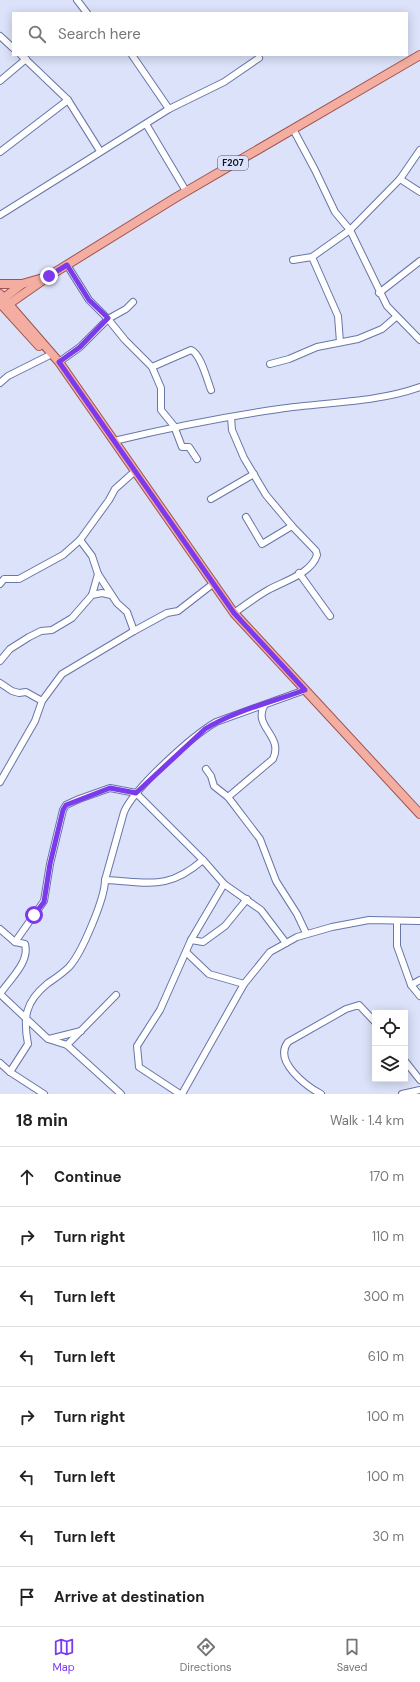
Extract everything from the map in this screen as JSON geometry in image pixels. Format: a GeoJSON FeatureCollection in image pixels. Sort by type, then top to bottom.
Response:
{"type":"FeatureCollection","features":[{"type":"Feature","properties":{"kind":"main road","name":"F207"},"geometry":{"type":"LineString","coordinates":[[3,302],[20,297],[49,276],[186,191],[420,54]]}},
{"type":"Feature","properties":{"kind":"main road","name":"F207"},"geometry":{"type":"LineString","coordinates":[[3,302],[22,284],[49,276]]}},
{"type":"Feature","properties":{"kind":"main road"},"geometry":{"type":"LineString","coordinates":[[0,284],[22,284]]}},
{"type":"Feature","properties":{"kind":"main road"},"geometry":{"type":"LineString","coordinates":[[20,297],[20,313],[26,326]]}},
{"type":"Feature","properties":{"kind":"main road"},"geometry":{"type":"LineString","coordinates":[[3,302],[59,362],[134,472],[214,582],[234,613],[420,814]]}},
{"type":"Feature","properties":{"kind":"main road"},"geometry":{"type":"LineString","coordinates":[[3,302],[48,356],[71,380]]}},
{"type":"Feature","properties":{"kind":"street"},"geometry":{"type":"LineString","coordinates":[[77,0],[87,12]]}},
{"type":"Feature","properties":{"kind":"street"},"geometry":{"type":"LineString","coordinates":[[0,36],[12,47]]}},
{"type":"Feature","properties":{"kind":"street"},"geometry":{"type":"LineString","coordinates":[[133,56],[169,109]]}},
{"type":"Feature","properties":{"kind":"street"},"geometry":{"type":"LineString","coordinates":[[0,81],[24,57],[68,100],[100,151]]}},
{"type":"Feature","properties":{"kind":"street"},"geometry":{"type":"LineString","coordinates":[[0,215],[169,109],[224,82],[258,58]]}},
{"type":"Feature","properties":{"kind":"street"},"geometry":{"type":"LineString","coordinates":[[0,152],[68,100]]}},
{"type":"Feature","properties":{"kind":"street"},"geometry":{"type":"LineString","coordinates":[[146,124],[186,191]]}},
{"type":"Feature","properties":{"kind":"street"},"geometry":{"type":"LineString","coordinates":[[292,129],[315,170],[335,212],[350,230],[379,293],[396,318],[420,340]]}},
{"type":"Feature","properties":{"kind":"street"},"geometry":{"type":"LineString","coordinates":[[293,260],[312,257],[350,230],[400,179],[420,150]]}},
{"type":"Feature","properties":{"kind":"street"},"geometry":{"type":"LineString","coordinates":[[400,179],[420,192]]}},
{"type":"Feature","properties":{"kind":"street"},"geometry":{"type":"LineString","coordinates":[[312,257],[338,316],[340,342]]}},
{"type":"Feature","properties":{"kind":"street"},"geometry":{"type":"LineString","coordinates":[[379,293],[420,261]]}},
{"type":"Feature","properties":{"kind":"street"},"geometry":{"type":"LineString","coordinates":[[67,265],[89,300],[108,318],[125,340],[152,367],[161,388],[161,410],[174,426],[176,435],[182,447],[189,448],[197,458]]}},
{"type":"Feature","properties":{"kind":"street"},"geometry":{"type":"LineString","coordinates":[[59,362],[80,347],[108,318],[126,309],[133,302]]}},
{"type":"Feature","properties":{"kind":"street"},"geometry":{"type":"LineString","coordinates":[[270,364],[288,359],[317,347],[358,339],[382,329],[396,318]]}},
{"type":"Feature","properties":{"kind":"street"},"geometry":{"type":"LineString","coordinates":[[152,367],[191,350],[194,351],[198,355],[211,390]]}},
{"type":"Feature","properties":{"kind":"street"},"geometry":{"type":"LineString","coordinates":[[0,383],[8,376],[48,356]]}},
{"type":"Feature","properties":{"kind":"street"},"geometry":{"type":"LineString","coordinates":[[114,441],[174,426],[278,409],[373,398],[420,387]]}},
{"type":"Feature","properties":{"kind":"street"},"geometry":{"type":"LineString","coordinates":[[231,417],[232,430],[244,458],[269,500],[316,551],[317,555],[312,564],[300,573],[269,589],[234,613]]}},
{"type":"Feature","properties":{"kind":"street"},"geometry":{"type":"LineString","coordinates":[[0,584],[4,579],[19,579],[63,555],[80,540],[109,500],[114,489],[134,472]]}},
{"type":"Feature","properties":{"kind":"street"},"geometry":{"type":"LineString","coordinates":[[211,499],[254,474]]}},
{"type":"Feature","properties":{"kind":"street"},"geometry":{"type":"LineString","coordinates":[[246,517],[262,544],[292,526]]}},
{"type":"Feature","properties":{"kind":"street"},"geometry":{"type":"LineString","coordinates":[[80,540],[92,556],[98,574],[111,595],[126,612],[134,631]]}},
{"type":"Feature","properties":{"kind":"street"},"geometry":{"type":"LineString","coordinates":[[300,573],[330,616]]}},
{"type":"Feature","properties":{"kind":"street"},"geometry":{"type":"LineString","coordinates":[[0,661],[10,649],[29,637],[41,631],[52,630],[72,618],[92,595],[98,574]]}},
{"type":"Feature","properties":{"kind":"street"},"geometry":{"type":"LineString","coordinates":[[0,782],[31,727],[42,701],[62,674],[167,613],[178,611],[214,582]]}},
{"type":"Feature","properties":{"kind":"street"},"geometry":{"type":"LineString","coordinates":[[92,595],[102,593],[111,595]]}},
{"type":"Feature","properties":{"kind":"street"},"geometry":{"type":"LineString","coordinates":[[0,683],[12,691],[19,693],[26,692],[42,701]]}},
{"type":"Feature","properties":{"kind":"street"},"geometry":{"type":"LineString","coordinates":[[10,1072],[28,1044],[25,1017],[32,1001],[46,986],[70,966],[92,923],[105,888],[104,880],[124,812],[136,793],[205,729],[216,722],[305,690]]}},
{"type":"Feature","properties":{"kind":"street"},"geometry":{"type":"LineString","coordinates":[[228,797],[273,758],[276,752],[276,744],[262,720],[261,711],[264,706]]}},
{"type":"Feature","properties":{"kind":"street"},"geometry":{"type":"LineString","coordinates":[[206,769],[211,776],[214,786],[228,797],[260,840],[276,881],[297,914],[306,933]]}},
{"type":"Feature","properties":{"kind":"street"},"geometry":{"type":"LineString","coordinates":[[15,942],[44,902],[52,856],[63,810],[66,805],[110,788],[136,793],[203,860],[224,884],[261,910],[286,943]]}},
{"type":"Feature","properties":{"kind":"street"},"geometry":{"type":"LineString","coordinates":[[104,880],[150,884],[172,880],[190,871],[203,860]]}},
{"type":"Feature","properties":{"kind":"street"},"geometry":{"type":"LineString","coordinates":[[224,884],[191,940],[160,1010],[137,1046],[139,1067],[181,1094],[244,984],[270,952],[306,933],[369,920],[420,920]]}},
{"type":"Feature","properties":{"kind":"street"},"geometry":{"type":"LineString","coordinates":[[191,940],[203,942],[219,931],[247,899]]}},
{"type":"Feature","properties":{"kind":"street"},"geometry":{"type":"LineString","coordinates":[[397,921],[396,946],[411,985],[420,996]]}},
{"type":"Feature","properties":{"kind":"street"},"geometry":{"type":"LineString","coordinates":[[0,930],[15,942],[25,944],[27,952],[26,959],[0,994],[48,1039],[67,1045],[121,1094]]}},
{"type":"Feature","properties":{"kind":"street"},"geometry":{"type":"LineString","coordinates":[[186,952],[209,974],[244,984]]}},
{"type":"Feature","properties":{"kind":"street"},"geometry":{"type":"LineString","coordinates":[[411,985],[420,980]]}},
{"type":"Feature","properties":{"kind":"street"},"geometry":{"type":"LineString","coordinates":[[67,1045],[116,995]]}},
{"type":"Feature","properties":{"kind":"street"},"geometry":{"type":"LineString","coordinates":[[321,1094],[307,1086],[297,1077],[284,1056],[288,1042],[346,1009],[359,1005],[372,1019]]}},
{"type":"Feature","properties":{"kind":"street"},"geometry":{"type":"LineString","coordinates":[[48,1039],[82,1030]]}},
{"type":"Feature","properties":{"kind":"street"},"geometry":{"type":"LineString","coordinates":[[0,1063],[10,1072],[44,1094]]}},
{"type":"Feature","properties":{"kind":"street"},"geometry":{"type":"LineString","coordinates":[[408,1065],[420,1080]]}},
{"type":"Feature","properties":{"kind":"street"},"geometry":{"type":"LineString","coordinates":[[402,1094],[420,1090]]}},
{"type":"Feature","properties":{"kind":"route"},"geometry":{"type":"LineString","coordinates":[[34,915],[44,902],[50,864],[63,810],[66,805],[110,788],[136,793],[177,753],[205,729],[216,722],[305,690],[234,613],[220,590],[82,398],[59,362],[80,347],[108,318],[89,300],[67,265],[49,276]]}}]}
